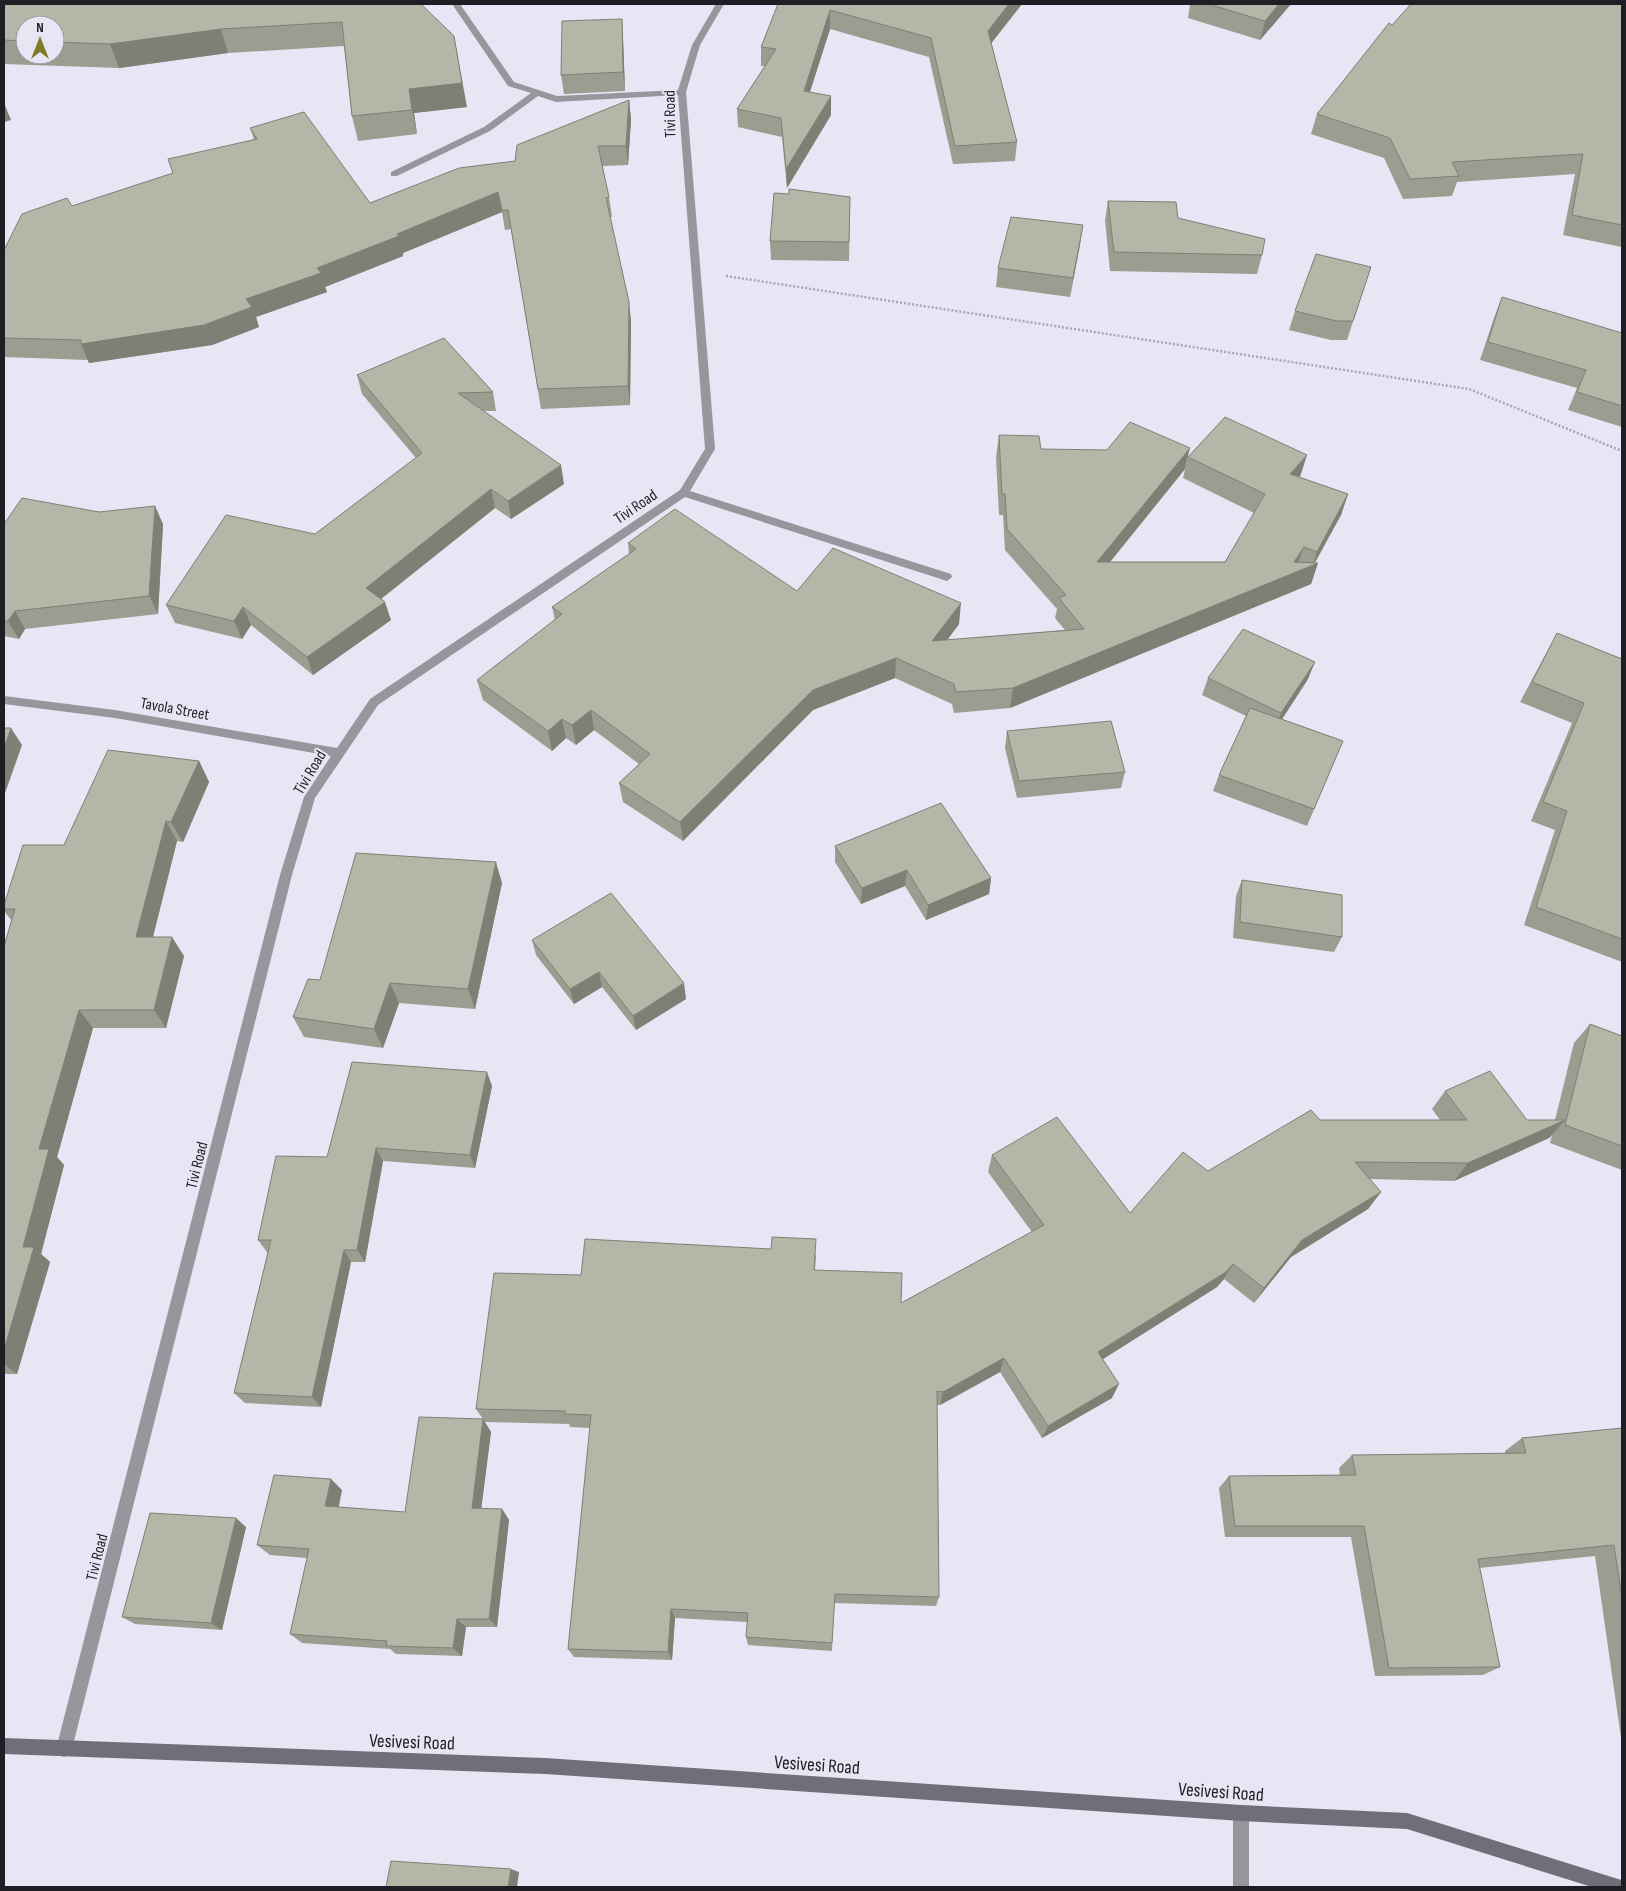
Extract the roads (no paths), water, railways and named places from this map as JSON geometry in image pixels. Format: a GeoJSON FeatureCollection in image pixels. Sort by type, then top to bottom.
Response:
{"type":"FeatureCollection","features":[{"type":"Feature","properties":{"kind":"street"},"geometry":{"type":"LineString","coordinates":[[456,4],[511,84],[556,99],[682,92]]}},
{"type":"Feature","properties":{"kind":"street","name":"Tivi Road"},"geometry":{"type":"LineString","coordinates":[[64,1749],[286,875],[310,798],[374,702],[684,493],[710,449],[682,92],[696,45],[720,4]]}},
{"type":"Feature","properties":{"kind":"street"},"geometry":{"type":"LineString","coordinates":[[394,174],[487,129],[537,93]]}},
{"type":"Feature","properties":{"kind":"street"},"geometry":{"type":"LineString","coordinates":[[684,493],[947,577]]}},
{"type":"Feature","properties":{"kind":"street","name":"Tavola Street"},"geometry":{"type":"LineString","coordinates":[[4,700],[115,714],[340,752]]}},
{"type":"Feature","properties":{"kind":"street","name":"Vesivesi Road"},"geometry":{"type":"LineString","coordinates":[[4,1746],[545,1766],[1241,1813],[1407,1821],[1618,1887]]}},
{"type":"Feature","properties":{"kind":"street"},"geometry":{"type":"LineString","coordinates":[[1241,1813],[1241,1887]]}}]}
